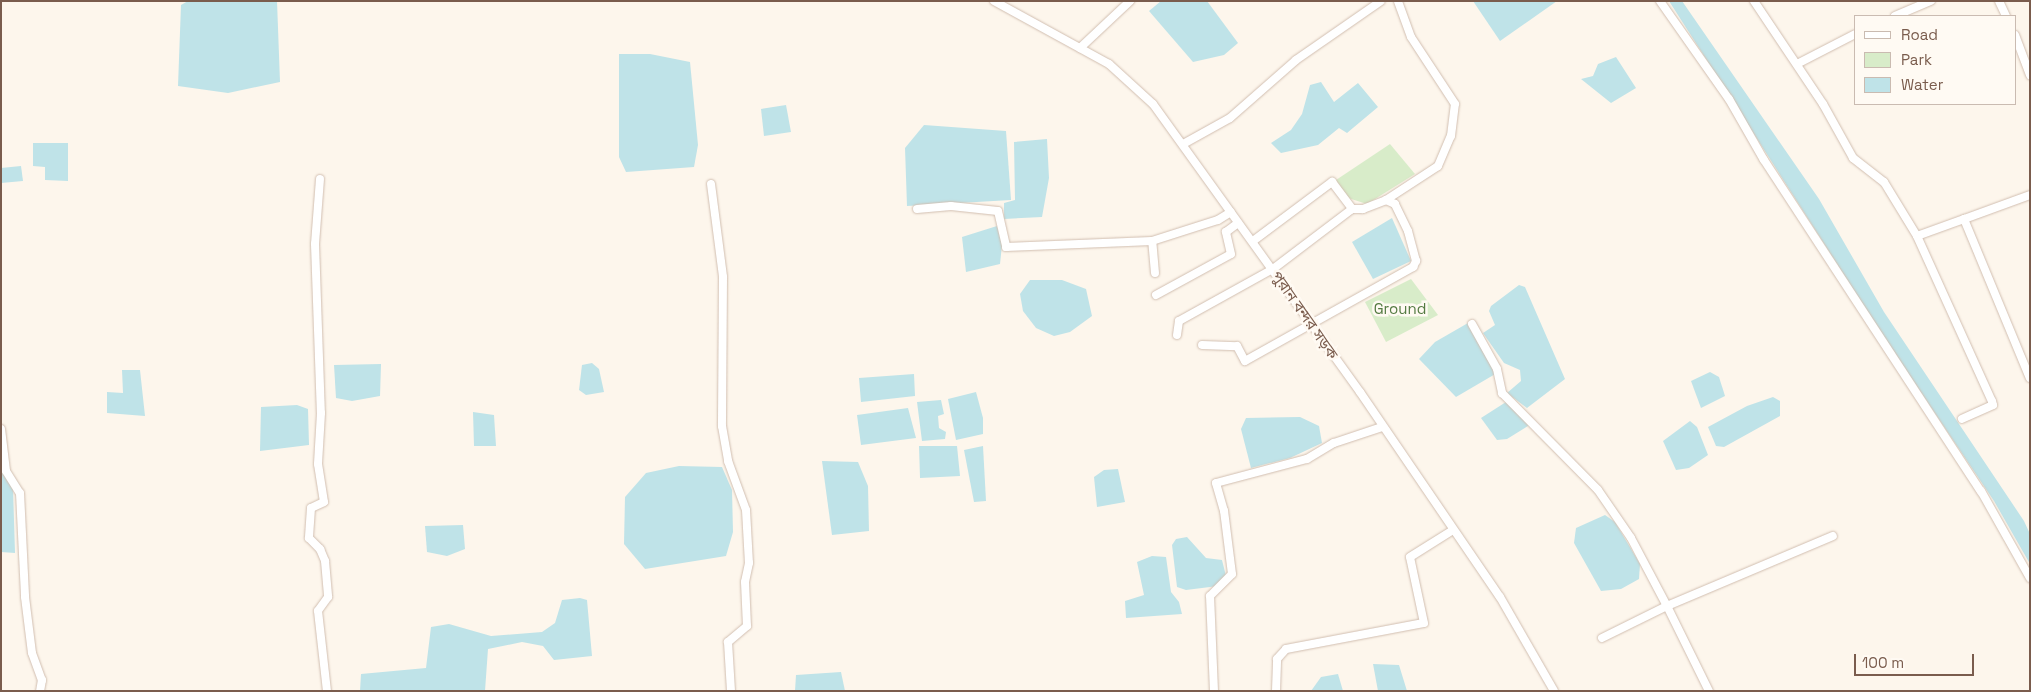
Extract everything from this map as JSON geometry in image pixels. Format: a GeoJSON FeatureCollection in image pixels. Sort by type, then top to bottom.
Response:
{"type":"FeatureCollection","features":[{"type":"Feature","properties":{"kind":"street","name":"পুরান বন্দর সড়ক"},"geometry":{"type":"LineString","coordinates":[[994,1],[1108,64],[1153,104],[1185,144],[1238,223],[1313,324],[1382,428],[1500,597],[1554,691]]}},
{"type":"Feature","properties":{"kind":"street"},"geometry":{"type":"LineString","coordinates":[[1080,48],[1130,1]]}},
{"type":"Feature","properties":{"kind":"street"},"geometry":{"type":"LineString","coordinates":[[1185,144],[1230,118],[1296,60],[1381,1]]}},
{"type":"Feature","properties":{"kind":"street"},"geometry":{"type":"LineString","coordinates":[[1177,335],[1179,321],[1272,269],[1352,209],[1364,209],[1386,200],[1434,171],[1451,136],[1457,111],[1410,37],[1398,1]]}},
{"type":"Feature","properties":{"kind":"street"},"geometry":{"type":"LineString","coordinates":[[1660,1],[1729,98],[1764,160],[1981,491],[2030,578]]}},
{"type":"Feature","properties":{"kind":"street"},"geometry":{"type":"LineString","coordinates":[[1754,1],[1797,64],[1853,158],[1884,182],[1917,236],[1993,405],[1962,419]]}},
{"type":"Feature","properties":{"kind":"street"},"geometry":{"type":"LineString","coordinates":[[1897,15],[1931,1]]}},
{"type":"Feature","properties":{"kind":"street"},"geometry":{"type":"LineString","coordinates":[[1999,1],[2006,15]]}},
{"type":"Feature","properties":{"kind":"street"},"geometry":{"type":"LineString","coordinates":[[1797,64],[1854,35]]}},
{"type":"Feature","properties":{"kind":"street"},"geometry":{"type":"LineString","coordinates":[[2016,39],[2030,75]]}},
{"type":"Feature","properties":{"kind":"street"},"geometry":{"type":"LineString","coordinates":[[320,179],[316,244],[321,413],[318,464],[324,502],[311,508],[309,538],[320,549],[325,561],[328,596],[318,611],[327,691]]}},
{"type":"Feature","properties":{"kind":"street"},"geometry":{"type":"LineString","coordinates":[[1252,241],[1332,182],[1352,209]]}},
{"type":"Feature","properties":{"kind":"street"},"geometry":{"type":"LineString","coordinates":[[711,184],[724,304],[722,426],[728,461],[746,510],[749,563],[747,626],[728,642],[731,691]]}},
{"type":"Feature","properties":{"kind":"street"},"geometry":{"type":"LineString","coordinates":[[1917,236],[2030,194]]}},
{"type":"Feature","properties":{"kind":"street"},"geometry":{"type":"LineString","coordinates":[[1202,345],[1237,346],[1245,361],[1416,264],[1408,231],[1395,204],[1386,200]]}},
{"type":"Feature","properties":{"kind":"street"},"geometry":{"type":"LineString","coordinates":[[916,209],[951,206],[998,212],[1006,248],[1152,241],[1218,220],[1231,212]]}},
{"type":"Feature","properties":{"kind":"street"},"geometry":{"type":"LineString","coordinates":[[1964,219],[2030,378]]}},
{"type":"Feature","properties":{"kind":"street"},"geometry":{"type":"LineString","coordinates":[[1156,295],[1231,254],[1226,232],[1238,223]]}},
{"type":"Feature","properties":{"kind":"street"},"geometry":{"type":"LineString","coordinates":[[1152,241],[1155,273]]}},
{"type":"Feature","properties":{"kind":"street"},"geometry":{"type":"LineString","coordinates":[[1472,324],[1497,369],[1502,393],[1598,490],[1631,538],[1709,691]]}},
{"type":"Feature","properties":{"kind":"street"},"geometry":{"type":"LineString","coordinates":[[1214,691],[1210,596],[1232,574],[1224,511],[1216,483],[1307,459],[1334,443],[1382,428]]}},
{"type":"Feature","properties":{"kind":"street"},"geometry":{"type":"LineString","coordinates":[[1,429],[6,471],[20,493],[25,597],[32,653],[42,680],[40,691]]}},
{"type":"Feature","properties":{"kind":"street"},"geometry":{"type":"LineString","coordinates":[[1276,691],[1278,659],[1286,650],[1424,623],[1410,558],[1453,530]]}},
{"type":"Feature","properties":{"kind":"street"},"geometry":{"type":"LineString","coordinates":[[1602,638],[1667,606],[1833,536]]}},
{"type":"Feature","properties":{"kind":"green space"},"geometry":{"type":"Polygon","coordinates":[[[1390,144],[1415,174],[1367,204],[1348,198],[1336,180],[1390,144]]]}},
{"type":"Feature","properties":{"kind":"green space","name":"Ground"},"geometry":{"type":"Polygon","coordinates":[[[1411,279],[1438,315],[1386,342],[1365,302],[1411,279]]]}},
{"type":"Feature","properties":{"kind":"water"},"geometry":{"type":"Polygon","coordinates":[[[188,1],[277,1],[280,82],[228,93],[178,86],[181,5],[188,1]]]}},
{"type":"Feature","properties":{"kind":"water"},"geometry":{"type":"Polygon","coordinates":[[[1161,1],[1207,1],[1238,43],[1224,55],[1193,62],[1149,11],[1161,1]]]}},
{"type":"Feature","properties":{"kind":"water"},"geometry":{"type":"Polygon","coordinates":[[[1473,1],[1557,1],[1500,41],[1473,1]]]}},
{"type":"Feature","properties":{"kind":"water"},"geometry":{"type":"Polygon","coordinates":[[[1669,1],[1682,1],[1819,199],[1884,312],[2024,521],[2030,534],[2030,564],[1994,501],[1883,336],[1669,1]]]}},
{"type":"Feature","properties":{"kind":"water"},"geometry":{"type":"Polygon","coordinates":[[[619,54],[650,54],[690,62],[698,145],[694,167],[626,172],[619,157],[619,54]]]}},
{"type":"Feature","properties":{"kind":"water"},"geometry":{"type":"Polygon","coordinates":[[[1616,57],[1636,88],[1611,103],[1581,79],[1593,76],[1598,64],[1616,57]]]}},
{"type":"Feature","properties":{"kind":"water"},"geometry":{"type":"Polygon","coordinates":[[[1321,82],[1334,102],[1358,83],[1378,107],[1347,133],[1339,128],[1318,145],[1281,153],[1271,143],[1291,130],[1302,114],[1310,85],[1321,82]]]}},
{"type":"Feature","properties":{"kind":"water"},"geometry":{"type":"Polygon","coordinates":[[[786,105],[791,132],[764,136],[761,109],[786,105]]]}},
{"type":"Feature","properties":{"kind":"water"},"geometry":{"type":"Polygon","coordinates":[[[924,125],[1006,131],[1011,200],[907,206],[905,148],[924,125]]]}},
{"type":"Feature","properties":{"kind":"water"},"geometry":{"type":"Polygon","coordinates":[[[1047,139],[1049,178],[1042,217],[1004,219],[1004,203],[1015,200],[1014,142],[1047,139]]]}},
{"type":"Feature","properties":{"kind":"water"},"geometry":{"type":"Polygon","coordinates":[[[33,143],[68,143],[68,181],[45,180],[45,167],[33,166],[33,143]]]}},
{"type":"Feature","properties":{"kind":"water"},"geometry":{"type":"Polygon","coordinates":[[[21,166],[23,181],[1,183],[1,168],[21,166]]]}},
{"type":"Feature","properties":{"kind":"water"},"geometry":{"type":"Polygon","coordinates":[[[1392,218],[1411,261],[1373,279],[1352,242],[1392,218]]]}},
{"type":"Feature","properties":{"kind":"water"},"geometry":{"type":"Polygon","coordinates":[[[997,226],[1002,245],[1000,264],[966,272],[962,237],[997,226]]]}},
{"type":"Feature","properties":{"kind":"water"},"geometry":{"type":"Polygon","coordinates":[[[1030,280],[1062,280],[1086,289],[1092,316],[1070,332],[1054,336],[1036,328],[1023,311],[1020,294],[1030,280]]]}},
{"type":"Feature","properties":{"kind":"water"},"geometry":{"type":"Polygon","coordinates":[[[1519,285],[1525,287],[1565,379],[1527,408],[1507,393],[1521,381],[1520,370],[1504,363],[1483,333],[1495,325],[1489,311],[1491,306],[1519,285]]]}},
{"type":"Feature","properties":{"kind":"water"},"geometry":{"type":"Polygon","coordinates":[[[1468,323],[1497,373],[1456,397],[1419,359],[1435,342],[1468,323]]]}},
{"type":"Feature","properties":{"kind":"water"},"geometry":{"type":"Polygon","coordinates":[[[592,363],[599,369],[604,392],[586,395],[579,390],[582,365],[592,363]]]}},
{"type":"Feature","properties":{"kind":"water"},"geometry":{"type":"Polygon","coordinates":[[[381,364],[380,396],[352,401],[336,398],[334,365],[381,364]]]}},
{"type":"Feature","properties":{"kind":"water"},"geometry":{"type":"Polygon","coordinates":[[[122,370],[140,370],[145,416],[107,413],[107,392],[123,393],[122,370]]]}},
{"type":"Feature","properties":{"kind":"water"},"geometry":{"type":"Polygon","coordinates":[[[1710,372],[1719,377],[1725,396],[1701,408],[1691,381],[1710,372]]]}},
{"type":"Feature","properties":{"kind":"water"},"geometry":{"type":"Polygon","coordinates":[[[914,374],[915,396],[861,402],[859,378],[914,374]]]}},
{"type":"Feature","properties":{"kind":"water"},"geometry":{"type":"Polygon","coordinates":[[[976,392],[983,418],[983,434],[956,440],[948,399],[976,392]]]}},
{"type":"Feature","properties":{"kind":"water"},"geometry":{"type":"Polygon","coordinates":[[[1773,397],[1780,401],[1780,416],[1724,447],[1716,446],[1708,427],[1747,406],[1773,397]]]}},
{"type":"Feature","properties":{"kind":"water"},"geometry":{"type":"Polygon","coordinates":[[[941,400],[944,414],[938,416],[939,428],[946,432],[945,439],[922,441],[917,402],[941,400]]]}},
{"type":"Feature","properties":{"kind":"water"},"geometry":{"type":"Polygon","coordinates":[[[1506,402],[1531,424],[1507,439],[1497,440],[1481,418],[1506,402]]]}},
{"type":"Feature","properties":{"kind":"water"},"geometry":{"type":"Polygon","coordinates":[[[297,405],[308,409],[309,445],[260,451],[261,407],[297,405]]]}},
{"type":"Feature","properties":{"kind":"water"},"geometry":{"type":"Polygon","coordinates":[[[908,408],[916,438],[861,445],[857,415],[908,408]]]}},
{"type":"Feature","properties":{"kind":"water"},"geometry":{"type":"Polygon","coordinates":[[[473,412],[494,415],[496,446],[474,446],[473,412]]]}},
{"type":"Feature","properties":{"kind":"water"},"geometry":{"type":"Polygon","coordinates":[[[1300,417],[1319,426],[1322,443],[1290,458],[1251,468],[1241,429],[1246,418],[1300,417]]]}},
{"type":"Feature","properties":{"kind":"water"},"geometry":{"type":"Polygon","coordinates":[[[1690,421],[1697,427],[1708,455],[1689,468],[1676,470],[1663,441],[1690,421]]]}},
{"type":"Feature","properties":{"kind":"water"},"geometry":{"type":"Polygon","coordinates":[[[919,446],[957,446],[960,476],[920,478],[919,446]]]}},
{"type":"Feature","properties":{"kind":"water"},"geometry":{"type":"Polygon","coordinates":[[[983,446],[986,501],[974,502],[964,450],[983,446]]]}},
{"type":"Feature","properties":{"kind":"water"},"geometry":{"type":"Polygon","coordinates":[[[822,461],[858,462],[868,486],[869,531],[832,535],[822,461]]]}},
{"type":"Feature","properties":{"kind":"water"},"geometry":{"type":"Polygon","coordinates":[[[679,466],[722,467],[732,490],[733,532],[726,556],[645,569],[624,544],[625,497],[646,473],[679,466]]]}},
{"type":"Feature","properties":{"kind":"water"},"geometry":{"type":"Polygon","coordinates":[[[1118,469],[1125,502],[1097,507],[1094,477],[1104,470],[1118,469]]]}},
{"type":"Feature","properties":{"kind":"water"},"geometry":{"type":"Polygon","coordinates":[[[1,470],[8,474],[13,489],[15,553],[1,552],[1,470]]]}},
{"type":"Feature","properties":{"kind":"water"},"geometry":{"type":"Polygon","coordinates":[[[1605,515],[1615,522],[1640,564],[1639,579],[1621,589],[1601,591],[1574,543],[1576,528],[1605,515]]]}},
{"type":"Feature","properties":{"kind":"water"},"geometry":{"type":"Polygon","coordinates":[[[463,525],[465,549],[447,556],[427,552],[425,526],[463,525]]]}},
{"type":"Feature","properties":{"kind":"water"},"geometry":{"type":"Polygon","coordinates":[[[1187,537],[1206,558],[1222,560],[1226,576],[1218,586],[1186,590],[1177,587],[1172,545],[1176,539],[1187,537]]]}},
{"type":"Feature","properties":{"kind":"water"},"geometry":{"type":"Polygon","coordinates":[[[1152,556],[1166,557],[1171,592],[1179,602],[1182,614],[1126,618],[1125,601],[1144,595],[1137,562],[1152,556]]]}},
{"type":"Feature","properties":{"kind":"water"},"geometry":{"type":"Polygon","coordinates":[[[580,598],[587,600],[592,656],[554,660],[543,646],[522,642],[488,649],[485,691],[360,691],[361,674],[426,668],[431,627],[449,624],[491,636],[542,632],[555,623],[562,600],[580,598]]]}},
{"type":"Feature","properties":{"kind":"water"},"geometry":{"type":"Polygon","coordinates":[[[1373,664],[1399,665],[1407,691],[1378,691],[1373,664]]]}},
{"type":"Feature","properties":{"kind":"water"},"geometry":{"type":"Polygon","coordinates":[[[841,672],[845,691],[795,691],[796,675],[841,672]]]}},
{"type":"Feature","properties":{"kind":"water"},"geometry":{"type":"Polygon","coordinates":[[[1338,674],[1343,691],[1311,691],[1321,677],[1338,674]]]}}]}
